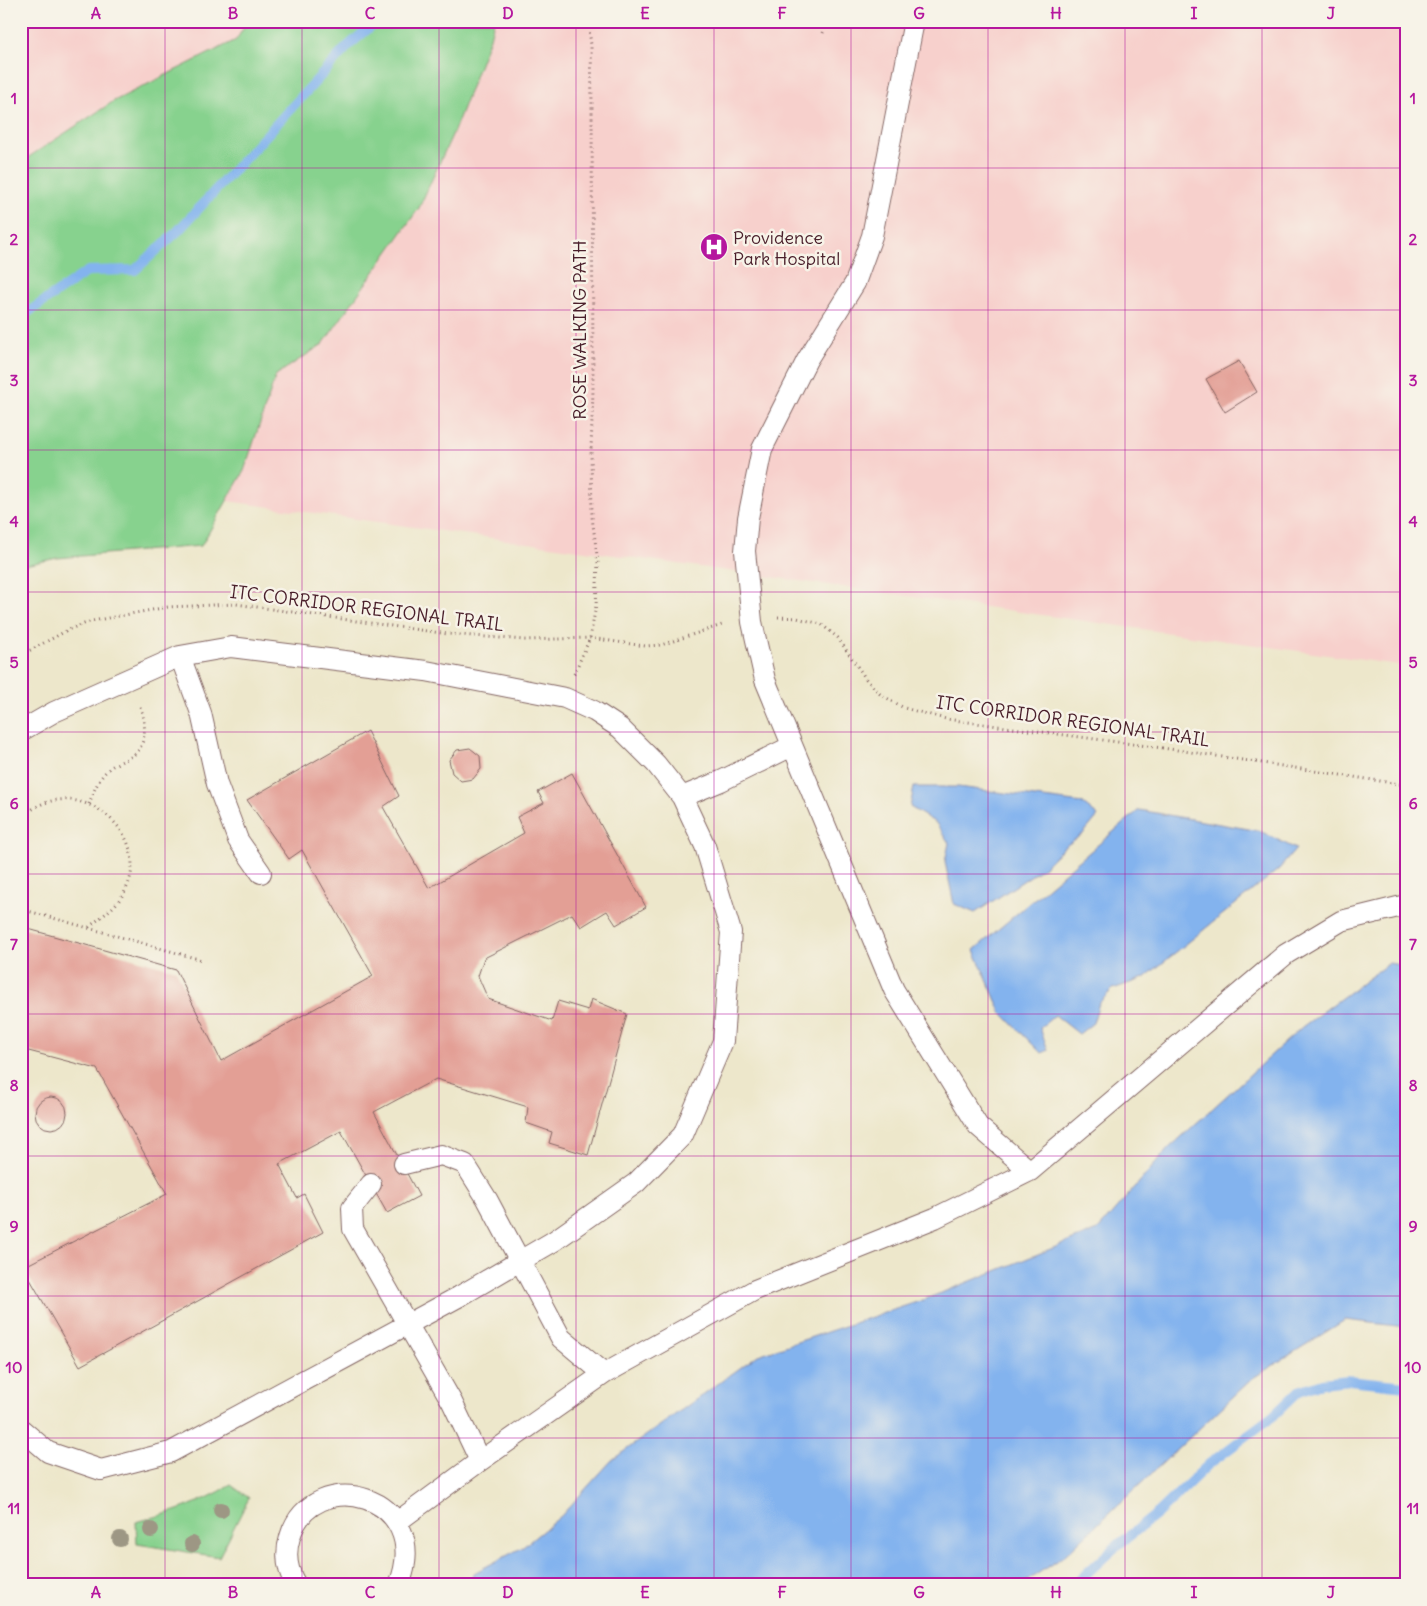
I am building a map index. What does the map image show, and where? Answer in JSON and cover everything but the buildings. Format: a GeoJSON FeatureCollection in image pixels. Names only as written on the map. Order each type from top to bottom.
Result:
{"type":"FeatureCollection","features":[{"type":"Feature","properties":{"kind":"lane"},"geometry":{"type":"LineString","coordinates":[[914,21],[872,236],[855,283],[808,360],[762,449],[748,518],[746,572],[757,651],[765,680],[894,990],[978,1126],[1030,1171]]}},
{"type":"Feature","properties":{"kind":"lane"},"geometry":{"type":"LineString","coordinates":[[21,731],[54,712],[180,656],[231,647],[426,672],[565,698],[594,711],[620,728],[656,764],[682,796],[705,846],[731,932],[723,1041],[683,1135],[636,1183],[554,1241],[408,1324],[172,1452],[101,1470],[48,1452],[21,1429]]}},
{"type":"Feature","properties":{"kind":"lane"},"geometry":{"type":"LineString","coordinates":[[180,656],[201,712],[218,784],[238,840],[261,872]]}},
{"type":"Feature","properties":{"kind":"lane"},"geometry":{"type":"LineString","coordinates":[[682,796],[727,778],[792,746]]}},
{"type":"Feature","properties":{"kind":"lane"},"geometry":{"type":"LineString","coordinates":[[397,1522],[604,1374],[755,1290],[935,1218],[1030,1171],[1286,954],[1341,921],[1406,905]]}},
{"type":"Feature","properties":{"kind":"lane"},"geometry":{"type":"LineString","coordinates":[[404,1164],[441,1155],[465,1164],[561,1338],[604,1374]]}},
{"type":"Feature","properties":{"kind":"lane"},"geometry":{"type":"LineString","coordinates":[[370,1184],[352,1208],[353,1229],[452,1402],[480,1461]]}},
{"type":"Feature","properties":{"kind":"lane"},"geometry":{"type":"LineString","coordinates":[[296,1585],[287,1562],[288,1545],[292,1529],[302,1515],[316,1504],[333,1496],[352,1495],[370,1499],[385,1508],[397,1522],[404,1537],[407,1553],[405,1569],[399,1585]]}},
{"type":"Feature","properties":{"kind":"path","name":"ROSE WALKING PATH"},"geometry":{"type":"LineString","coordinates":[[588,21],[591,45],[592,113],[592,517],[598,563],[596,606],[590,638]]}},
{"type":"Feature","properties":{"kind":"path"},"geometry":{"type":"LineString","coordinates":[[823,33],[828,21]]}},
{"type":"Feature","properties":{"kind":"path","name":"ITC CORRIDOR REGIONAL TRAIL"},"geometry":{"type":"LineString","coordinates":[[21,656],[70,629],[92,621],[168,607],[236,604],[448,634],[525,640],[590,638],[645,646],[661,645],[715,626]]}},
{"type":"Feature","properties":{"kind":"path","name":"ITC CORRIDOR REGIONAL TRAIL"},"geometry":{"type":"LineString","coordinates":[[772,617],[797,618],[821,624],[838,638],[866,680],[880,694],[904,708],[946,719],[1177,750],[1406,785]]}},
{"type":"Feature","properties":{"kind":"path"},"geometry":{"type":"LineString","coordinates":[[89,804],[97,782],[110,767],[136,753],[142,744],[143,712],[135,700]]}},
{"type":"Feature","properties":{"kind":"path"},"geometry":{"type":"LineString","coordinates":[[21,819],[43,804],[68,799],[89,804],[105,813],[118,824],[127,842],[132,863],[128,884],[120,900],[88,928]]}},
{"type":"Feature","properties":{"kind":"path"},"geometry":{"type":"LineString","coordinates":[[21,909],[202,960]]}},
{"type":"Feature","properties":{"kind":"shaded area","name":"Providence Park Hospital"},"geometry":{"type":"Polygon","coordinates":[[[21,21],[1406,21],[1406,666],[21,472],[21,21]]]}},
{"type":"Feature","properties":{"kind":"green space"},"geometry":{"type":"Polygon","coordinates":[[[248,21],[494,21],[490,38],[454,131],[419,208],[323,344],[276,375],[244,471],[201,546],[57,558],[21,566],[21,162],[114,101],[236,40],[248,21]]]}},
{"type":"Feature","properties":{"kind":"green space"},"geometry":{"type":"Polygon","coordinates":[[[231,1485],[249,1498],[219,1557],[137,1544],[136,1522],[185,1507],[208,1498],[231,1485]]]}},
{"type":"Feature","properties":{"kind":"water"},"geometry":{"type":"Polygon","coordinates":[[[914,787],[958,787],[1082,803],[1098,816],[1083,834],[1064,847],[1044,867],[975,913],[954,904],[945,862],[949,843],[936,823],[910,807],[914,787]]]}},
{"type":"Feature","properties":{"kind":"water"},"geometry":{"type":"Polygon","coordinates":[[[1139,810],[1260,831],[1296,849],[1279,869],[1144,978],[1113,989],[1099,1003],[1093,1023],[1079,1034],[1055,1015],[1040,1028],[1048,1050],[1041,1053],[1001,1012],[974,950],[1139,810]]]}},
{"type":"Feature","properties":{"kind":"water"},"geometry":{"type":"Polygon","coordinates":[[[1389,963],[1406,966],[1406,1327],[1345,1320],[1253,1378],[1065,1555],[1021,1585],[467,1585],[474,1573],[523,1547],[561,1516],[612,1460],[758,1355],[926,1299],[1098,1230],[1168,1149],[1302,1027],[1389,963]]]}},
{"type":"Feature","properties":{"kind":"waterway"},"geometry":{"type":"LineString","coordinates":[[21,317],[88,271],[135,270],[178,231],[348,46],[377,21]]}},
{"type":"Feature","properties":{"kind":"waterway"},"geometry":{"type":"LineString","coordinates":[[1074,1585],[1113,1549],[1158,1513],[1209,1464],[1273,1416],[1299,1391],[1322,1383],[1349,1380],[1406,1386]]}},
{"type":"Feature","properties":{"kind":"place","name":"Providence Park Hospital"},"geometry":{"type":"Point","coordinates":[714,247]}}]}
